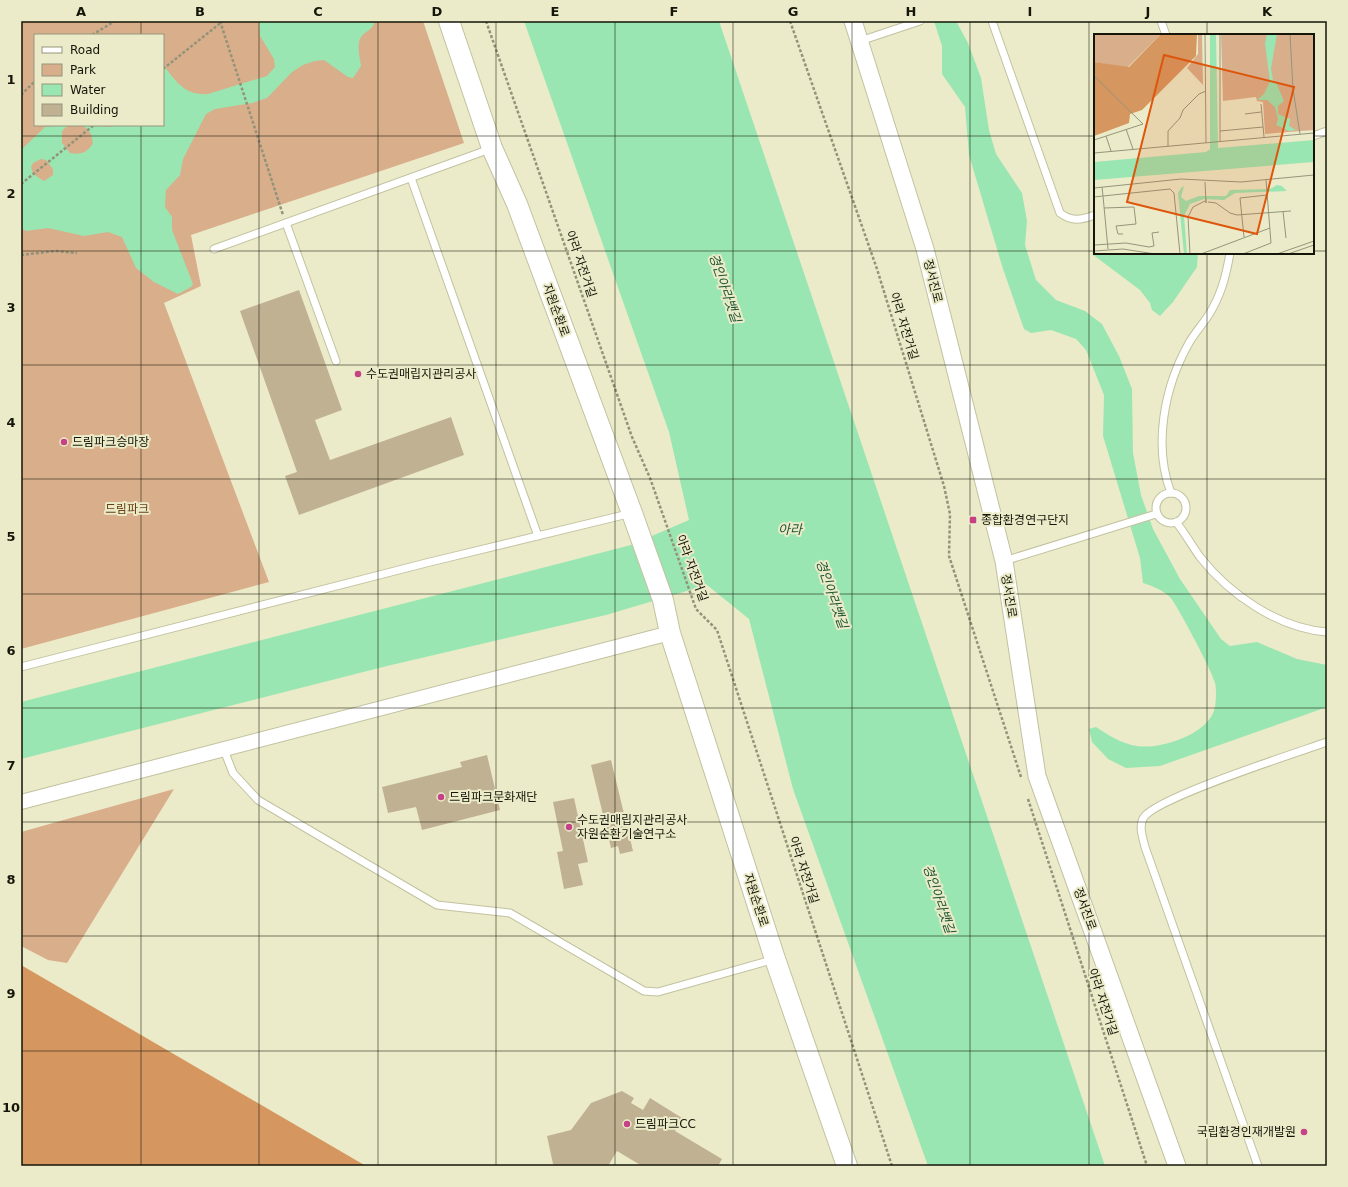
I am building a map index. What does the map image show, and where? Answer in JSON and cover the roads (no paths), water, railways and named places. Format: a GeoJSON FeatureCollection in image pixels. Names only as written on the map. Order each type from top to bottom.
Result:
{"type":"FeatureCollection","features":[{"type":"Feature","properties":{"kind":"main road","name":"자원순환로"},"geometry":{"type":"LineString","coordinates":[[449,21],[492,148],[517,204],[663,600],[670,633],[775,958],[847,1166]]}},
{"type":"Feature","properties":{"kind":"street","name":"정서진로"},"geometry":{"type":"LineString","coordinates":[[853,21],[925,249],[1004,562],[1037,776],[1177,1166]]}},
{"type":"Feature","properties":{"kind":"street"},"geometry":{"type":"LineString","coordinates":[[21,802],[670,633]]}},
{"type":"Feature","properties":{"kind":"lane"},"geometry":{"type":"LineString","coordinates":[[860,41],[920,21]]}},
{"type":"Feature","properties":{"kind":"lane"},"geometry":{"type":"LineString","coordinates":[[992,21],[1060,213],[1070,220],[1083,220],[1094,215]]}},
{"type":"Feature","properties":{"kind":"lane"},"geometry":{"type":"LineString","coordinates":[[1161,21],[1166,34]]}},
{"type":"Feature","properties":{"kind":"lane"},"geometry":{"type":"LineString","coordinates":[[1314,136],[1327,131]]}},
{"type":"Feature","properties":{"kind":"lane"},"geometry":{"type":"LineString","coordinates":[[214,249],[492,148]]}},
{"type":"Feature","properties":{"kind":"lane"},"geometry":{"type":"LineString","coordinates":[[411,178],[538,536]]}},
{"type":"Feature","properties":{"kind":"lane"},"geometry":{"type":"LineString","coordinates":[[286,223],[336,361]]}},
{"type":"Feature","properties":{"kind":"lane"},"geometry":{"type":"LineString","coordinates":[[1171,493],[1164,475],[1162,456],[1164,417],[1176,371],[1189,343],[1209,315],[1225,281],[1230,254]]}},
{"type":"Feature","properties":{"kind":"lane"},"geometry":{"type":"LineString","coordinates":[[1171,493],[1181,497],[1186,502],[1187,509],[1185,515],[1176,522],[1164,522],[1156,514],[1156,506],[1159,500],[1171,493]]}},
{"type":"Feature","properties":{"kind":"lane"},"geometry":{"type":"LineString","coordinates":[[1004,562],[1156,514]]}},
{"type":"Feature","properties":{"kind":"lane"},"geometry":{"type":"LineString","coordinates":[[21,667],[426,563],[538,536],[634,519]]}},
{"type":"Feature","properties":{"kind":"lane"},"geometry":{"type":"LineString","coordinates":[[1176,522],[1200,557],[1223,582],[1252,605],[1278,619],[1315,631],[1327,632]]}},
{"type":"Feature","properties":{"kind":"lane"},"geometry":{"type":"LineString","coordinates":[[1258,1166],[1145,847],[1141,828],[1143,818],[1151,810],[1171,800],[1213,782],[1327,742]]}},
{"type":"Feature","properties":{"kind":"lane"},"geometry":{"type":"LineString","coordinates":[[224,750],[233,773],[258,800],[436,905],[510,913],[644,991],[658,992],[775,958]]}},
{"type":"Feature","properties":{"kind":"water"},"geometry":{"type":"Polygon","coordinates":[[[259,21],[375,21],[373,26],[361,37],[359,52],[361,66],[353,78],[348,77],[324,60],[315,61],[303,65],[292,72],[267,98],[252,103],[215,109],[206,114],[183,159],[180,175],[166,190],[165,207],[172,217],[172,230],[193,284],[191,287],[178,294],[154,282],[136,268],[122,237],[108,232],[84,236],[48,228],[26,231],[21,228],[21,150],[45,127],[67,126],[62,131],[62,143],[70,153],[77,154],[86,151],[93,143],[91,134],[84,126],[164,126],[164,65],[176,81],[187,90],[193,93],[208,94],[267,76],[275,67],[274,59],[260,36],[259,21]],[[41,159],[33,163],[31,167],[33,174],[44,181],[53,175],[53,169],[46,160],[41,159]]]}},
{"type":"Feature","properties":{"kind":"water","name":"아라"},"geometry":{"type":"Polygon","coordinates":[[[524,21],[719,21],[1105,1166],[928,1166],[793,789],[749,619],[707,585],[606,615],[387,666],[21,759],[21,702],[631,545],[689,520],[669,432],[524,21]]]}},
{"type":"Feature","properties":{"kind":"water"},"geometry":{"type":"Polygon","coordinates":[[[934,21],[956,21],[968,43],[981,78],[989,130],[996,154],[1022,193],[1027,221],[1025,245],[1036,280],[1056,300],[1085,311],[1102,324],[1119,356],[1132,389],[1133,453],[1141,495],[1153,529],[1180,579],[1221,639],[1230,646],[1257,642],[1297,659],[1327,665],[1327,707],[1160,766],[1126,768],[1108,759],[1092,742],[1089,729],[1096,727],[1110,736],[1137,746],[1147,747],[1170,743],[1183,738],[1204,725],[1211,717],[1215,707],[1215,683],[1207,663],[1170,597],[1157,588],[1143,583],[1140,558],[1103,436],[1104,395],[1086,350],[1076,339],[1051,330],[1031,333],[1024,329],[1003,269],[969,155],[965,107],[942,74],[942,46],[934,21]]]}},
{"type":"Feature","properties":{"kind":"water"},"geometry":{"type":"Polygon","coordinates":[[[1092,254],[1198,254],[1197,267],[1173,302],[1160,316],[1152,310],[1150,303],[1140,290],[1092,254]]]}},
{"type":"Feature","properties":{"kind":"place","name":"수도권매립지관리공사"},"geometry":{"type":"Point","coordinates":[358,374]}},
{"type":"Feature","properties":{"kind":"place","name":"드림파크승마장"},"geometry":{"type":"Point","coordinates":[64,442]}},
{"type":"Feature","properties":{"kind":"place","name":"종합환경연구단지"},"geometry":{"type":"Point","coordinates":[973,520]}},
{"type":"Feature","properties":{"kind":"place","name":"드림파크문화재단"},"geometry":{"type":"Point","coordinates":[441,797]}},
{"type":"Feature","properties":{"kind":"place","name":"수도권매립지관리공사 자원순환기술연구소"},"geometry":{"type":"Point","coordinates":[569,827]}},
{"type":"Feature","properties":{"kind":"place","name":"드림파크CC"},"geometry":{"type":"Point","coordinates":[627,1124]}},
{"type":"Feature","properties":{"kind":"place","name":"국립환경인재개발원"},"geometry":{"type":"Point","coordinates":[1304,1132]}},
{"type":"Feature","properties":{"kind":"water label","name":"경인아라뱃길"},"geometry":{"type":"Point","coordinates":[725,288]}},
{"type":"Feature","properties":{"kind":"water label","name":"경인아라뱃길"},"geometry":{"type":"Point","coordinates":[832,594]}},
{"type":"Feature","properties":{"kind":"water label","name":"경인아라뱃길"},"geometry":{"type":"Point","coordinates":[939,899]}},
{"type":"Feature","properties":{"kind":"park label","name":"드림파크"},"geometry":{"type":"Point","coordinates":[127,509]}}]}
